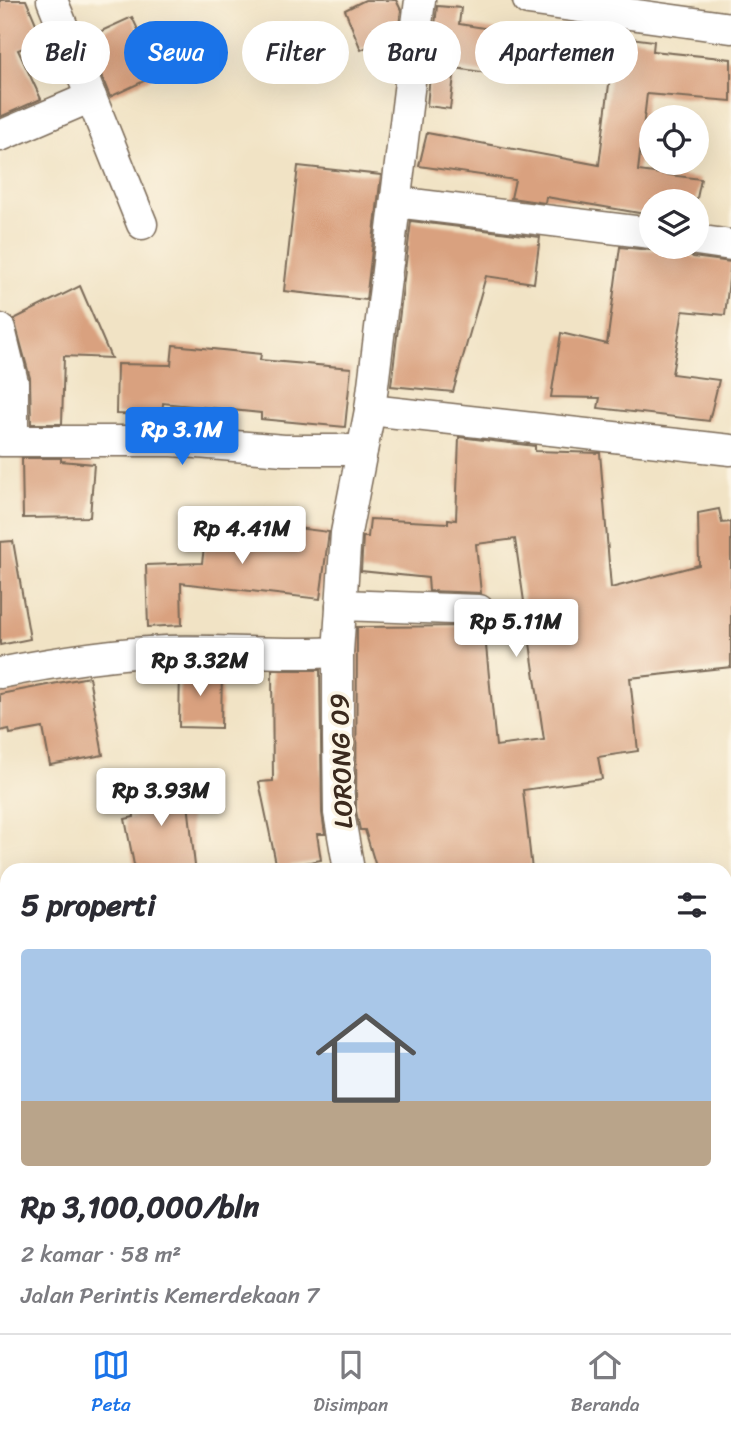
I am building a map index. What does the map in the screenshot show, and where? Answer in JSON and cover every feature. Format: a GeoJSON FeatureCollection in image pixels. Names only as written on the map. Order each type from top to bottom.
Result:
{"type":"FeatureCollection","features":[{"type":"Feature","properties":{"kind":"street"},"geometry":{"type":"LineString","coordinates":[[52,0],[142,224]]}},
{"type":"Feature","properties":{"kind":"street","name":"LORONG 09"},"geometry":{"type":"LineString","coordinates":[[348,863],[339,813],[338,652],[346,533],[370,410],[420,0]]}},
{"type":"Feature","properties":{"kind":"street"},"geometry":{"type":"LineString","coordinates":[[528,0],[731,28]]}},
{"type":"Feature","properties":{"kind":"street"},"geometry":{"type":"LineString","coordinates":[[0,136],[91,97]]}},
{"type":"Feature","properties":{"kind":"street"},"geometry":{"type":"LineString","coordinates":[[396,202],[639,232]]}},
{"type":"Feature","properties":{"kind":"street"},"geometry":{"type":"LineString","coordinates":[[709,242],[731,246]]}},
{"type":"Feature","properties":{"kind":"street"},"geometry":{"type":"LineString","coordinates":[[0,329],[13,382],[7,440],[95,443],[173,441],[284,450],[362,450]]}},
{"type":"Feature","properties":{"kind":"street"},"geometry":{"type":"LineString","coordinates":[[370,410],[731,450]]}},
{"type":"Feature","properties":{"kind":"street"},"geometry":{"type":"LineString","coordinates":[[341,606],[479,610]]}},
{"type":"Feature","properties":{"kind":"street"},"geometry":{"type":"LineString","coordinates":[[0,673],[118,653],[169,651],[291,656],[338,652]]}},
{"type":"Feature","properties":{"kind":"building"},"geometry":{"type":"Polygon","coordinates":[[[0,0],[26,0],[35,21],[21,21],[21,49],[18,50],[21,56],[21,84],[34,84],[41,99],[0,117],[0,0]]]}},
{"type":"Feature","properties":{"kind":"building"},"geometry":{"type":"Polygon","coordinates":[[[365,0],[396,0],[401,10],[400,21],[363,21],[361,50],[345,10],[365,0]]]}},
{"type":"Feature","properties":{"kind":"building"},"geometry":{"type":"Polygon","coordinates":[[[437,6],[461,8],[459,21],[436,21],[437,6]]]}},
{"type":"Feature","properties":{"kind":"building"},"geometry":{"type":"Polygon","coordinates":[[[132,17],[134,21],[124,21],[124,84],[138,84],[110,97],[105,84],[110,84],[110,27],[132,17]]]}},
{"type":"Feature","properties":{"kind":"building"},"geometry":{"type":"Polygon","coordinates":[[[461,24],[475,27],[475,71],[461,69],[461,24]]]}},
{"type":"Feature","properties":{"kind":"building"},"geometry":{"type":"Polygon","coordinates":[[[638,39],[654,41],[653,51],[731,59],[731,101],[647,94],[646,105],[639,105],[639,175],[701,179],[699,189],[639,189],[639,213],[546,197],[545,203],[511,198],[515,180],[419,166],[427,133],[599,165],[609,84],[638,84],[638,39]]]}},
{"type":"Feature","properties":{"kind":"building"},"geometry":{"type":"Polygon","coordinates":[[[429,84],[453,84],[450,109],[427,106],[429,84]]]}},
{"type":"Feature","properties":{"kind":"building"},"geometry":{"type":"Polygon","coordinates":[[[298,166],[381,175],[366,300],[284,291],[298,166]]]}},
{"type":"Feature","properties":{"kind":"building"},"geometry":{"type":"Polygon","coordinates":[[[411,221],[540,237],[534,283],[486,276],[453,392],[391,386],[411,221]]]}},
{"type":"Feature","properties":{"kind":"building"},"geometry":{"type":"Polygon","coordinates":[[[620,247],[639,249],[639,259],[708,259],[731,262],[725,315],[683,311],[672,374],[719,380],[709,421],[598,408],[600,398],[551,397],[561,333],[607,344],[620,247]]]}},
{"type":"Feature","properties":{"kind":"building"},"geometry":{"type":"Polygon","coordinates":[[[80,286],[111,358],[64,356],[62,424],[31,424],[30,378],[14,319],[80,286]]]}},
{"type":"Feature","properties":{"kind":"building"},"geometry":{"type":"Polygon","coordinates":[[[173,345],[261,354],[260,360],[351,368],[345,427],[261,419],[261,413],[163,403],[162,415],[116,414],[117,364],[171,365],[173,345]]]}},
{"type":"Feature","properties":{"kind":"building"},"geometry":{"type":"Polygon","coordinates":[[[459,437],[535,446],[535,451],[600,453],[611,588],[699,565],[698,513],[719,509],[722,523],[731,522],[731,667],[630,678],[638,751],[598,757],[602,779],[523,790],[531,863],[375,863],[365,830],[360,830],[356,811],[357,627],[484,626],[496,746],[544,740],[515,539],[476,544],[481,593],[429,591],[428,578],[361,571],[363,537],[368,537],[370,519],[448,523],[448,519],[456,520],[459,437]]]}},
{"type":"Feature","properties":{"kind":"building"},"geometry":{"type":"Polygon","coordinates":[[[22,458],[61,458],[61,461],[94,464],[90,517],[23,518],[22,458]]]}},
{"type":"Feature","properties":{"kind":"building"},"geometry":{"type":"Polygon","coordinates":[[[208,517],[329,532],[320,599],[181,583],[182,625],[148,627],[146,565],[202,563],[208,517]]]}},
{"type":"Feature","properties":{"kind":"building"},"geometry":{"type":"Polygon","coordinates":[[[13,541],[30,639],[0,645],[0,542],[13,541]]]}},
{"type":"Feature","properties":{"kind":"building"},"geometry":{"type":"Polygon","coordinates":[[[180,668],[222,669],[221,728],[179,727],[180,668]]]}},
{"type":"Feature","properties":{"kind":"building"},"geometry":{"type":"Polygon","coordinates":[[[272,670],[320,670],[322,813],[325,834],[317,834],[321,860],[276,863],[259,782],[273,781],[272,670]]]}},
{"type":"Feature","properties":{"kind":"building"},"geometry":{"type":"Polygon","coordinates":[[[89,677],[103,755],[50,765],[43,728],[10,734],[9,729],[0,731],[0,694],[89,677]]]}},
{"type":"Feature","properties":{"kind":"building"},"geometry":{"type":"Polygon","coordinates":[[[186,785],[195,863],[134,863],[125,819],[134,817],[132,788],[186,785]]]}}]}
